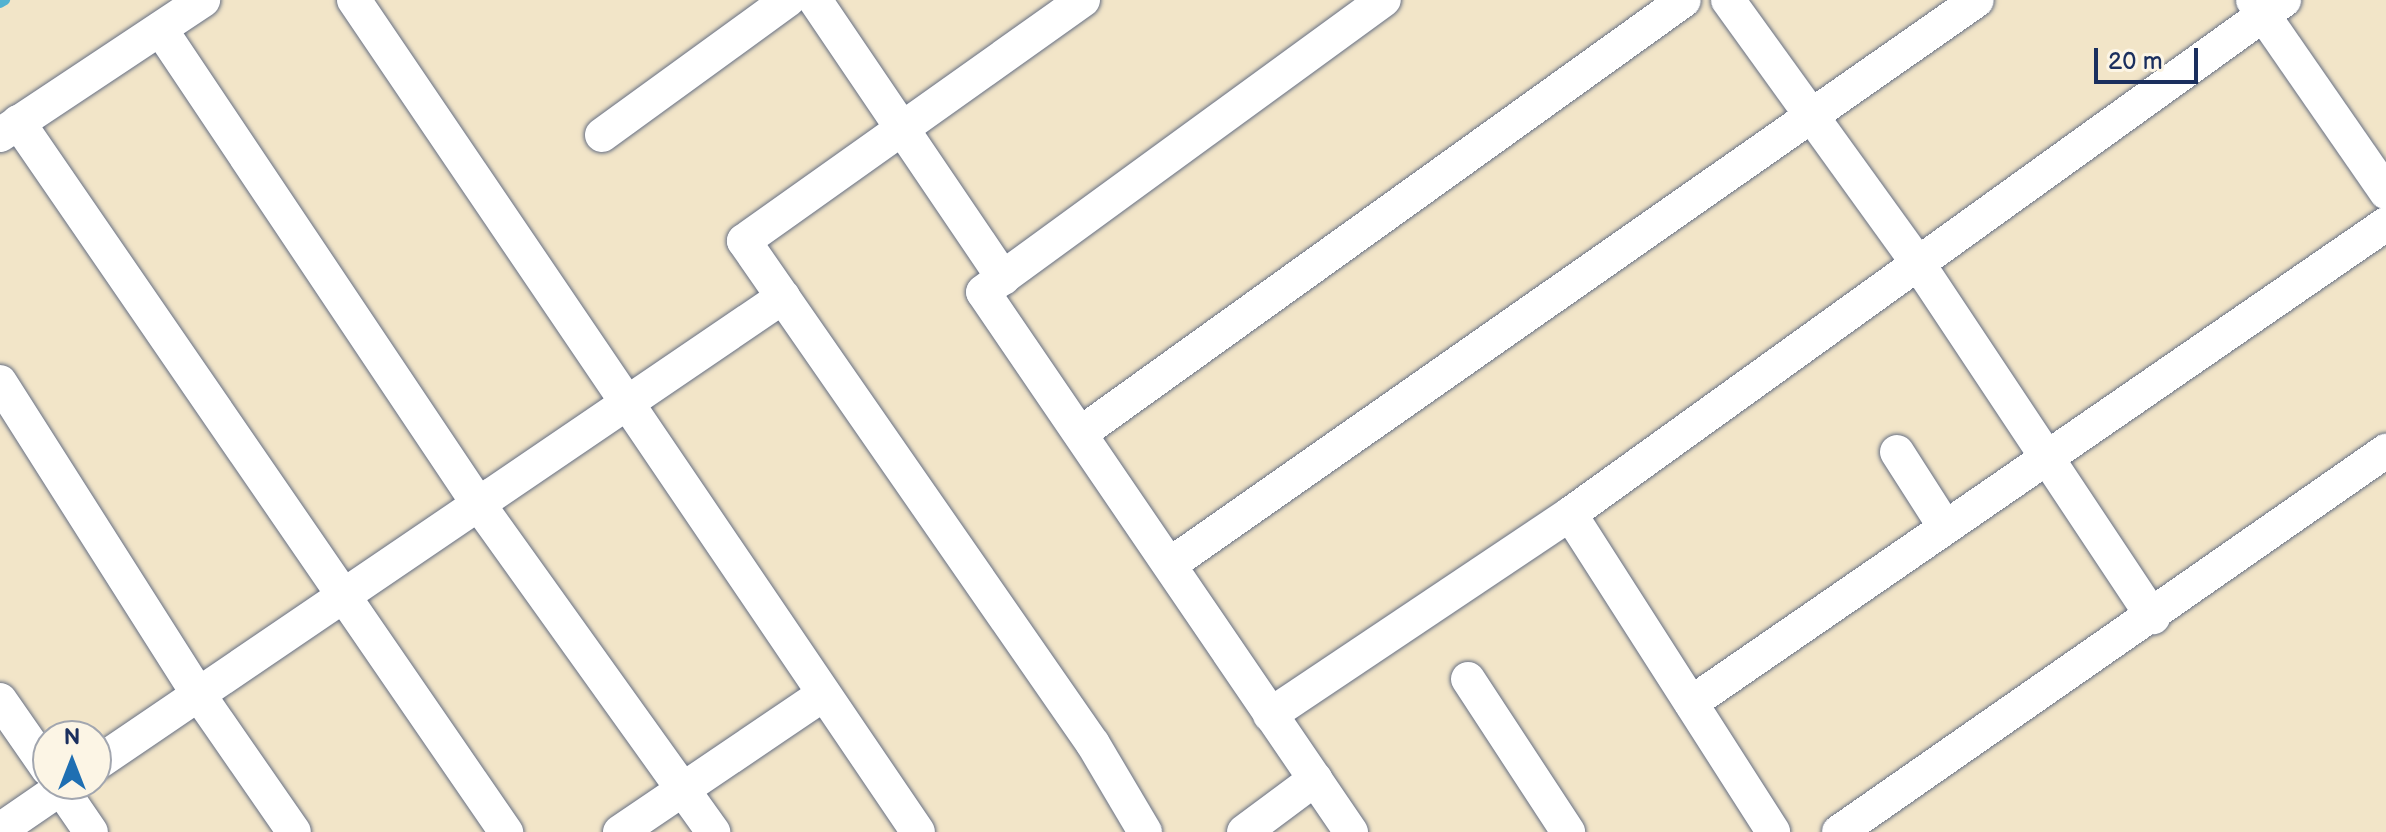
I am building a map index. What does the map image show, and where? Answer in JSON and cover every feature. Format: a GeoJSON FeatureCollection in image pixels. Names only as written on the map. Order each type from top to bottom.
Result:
{"type":"FeatureCollection","features":[{"type":"Feature","properties":{"kind":"street"},"geometry":{"type":"LineString","coordinates":[[203,0],[9,129],[506,832]]}},
{"type":"Feature","properties":{"kind":"street"},"geometry":{"type":"LineString","coordinates":[[354,0],[625,405],[918,832]]}},
{"type":"Feature","properties":{"kind":"street"},"geometry":{"type":"LineString","coordinates":[[602,135],[788,0]]}},
{"type":"Feature","properties":{"kind":"street"},"geometry":{"type":"LineString","coordinates":[[815,0],[1003,278]]}},
{"type":"Feature","properties":{"kind":"street"},"geometry":{"type":"LineString","coordinates":[[1083,0],[744,241],[1093,744],[1145,832]]}},
{"type":"Feature","properties":{"kind":"street"},"geometry":{"type":"LineString","coordinates":[[1351,832],[1270,715],[1172,563],[983,292],[1384,0]]}},
{"type":"Feature","properties":{"kind":"street"},"geometry":{"type":"LineString","coordinates":[[1081,433],[1684,0]]}},
{"type":"Feature","properties":{"kind":"street"},"geometry":{"type":"LineString","coordinates":[[1728,0],[1919,265],[2044,460],[2153,617]]}},
{"type":"Feature","properties":{"kind":"street"},"geometry":{"type":"LineString","coordinates":[[1172,563],[1977,0]]}},
{"type":"Feature","properties":{"kind":"street"},"geometry":{"type":"LineString","coordinates":[[1270,715],[1570,514],[1919,265],[2267,5],[2386,192]]}},
{"type":"Feature","properties":{"kind":"street"},"geometry":{"type":"LineString","coordinates":[[161,30],[477,502],[713,832]]}},
{"type":"Feature","properties":{"kind":"street"},"geometry":{"type":"LineString","coordinates":[[1691,703],[2386,224]]}},
{"type":"Feature","properties":{"kind":"street"},"geometry":{"type":"LineString","coordinates":[[112,753],[783,297]]}},
{"type":"Feature","properties":{"kind":"street"},"geometry":{"type":"LineString","coordinates":[[0,382],[197,692],[294,832]]}},
{"type":"Feature","properties":{"kind":"street"},"geometry":{"type":"LineString","coordinates":[[1839,832],[2153,617],[2386,451]]}},
{"type":"Feature","properties":{"kind":"street"},"geometry":{"type":"LineString","coordinates":[[1897,452],[1945,527]]}},
{"type":"Feature","properties":{"kind":"street"},"geometry":{"type":"LineString","coordinates":[[1570,514],[1773,832]]}},
{"type":"Feature","properties":{"kind":"street"},"geometry":{"type":"LineString","coordinates":[[1468,679],[1568,832]]}},
{"type":"Feature","properties":{"kind":"street"},"geometry":{"type":"LineString","coordinates":[[620,832],[824,694]]}},
{"type":"Feature","properties":{"kind":"street"},"geometry":{"type":"LineString","coordinates":[[0,700],[32,744]]}},
{"type":"Feature","properties":{"kind":"street"},"geometry":{"type":"LineString","coordinates":[[1244,832],[1315,779]]}},
{"type":"Feature","properties":{"kind":"street"},"geometry":{"type":"LineString","coordinates":[[0,830],[36,800]]}},
{"type":"Feature","properties":{"kind":"street"},"geometry":{"type":"LineString","coordinates":[[71,800],[91,832]]}},
{"type":"Feature","properties":{"kind":"waterway"},"geometry":{"type":"LineString","coordinates":[[0,3],[5,0]]}}]}
